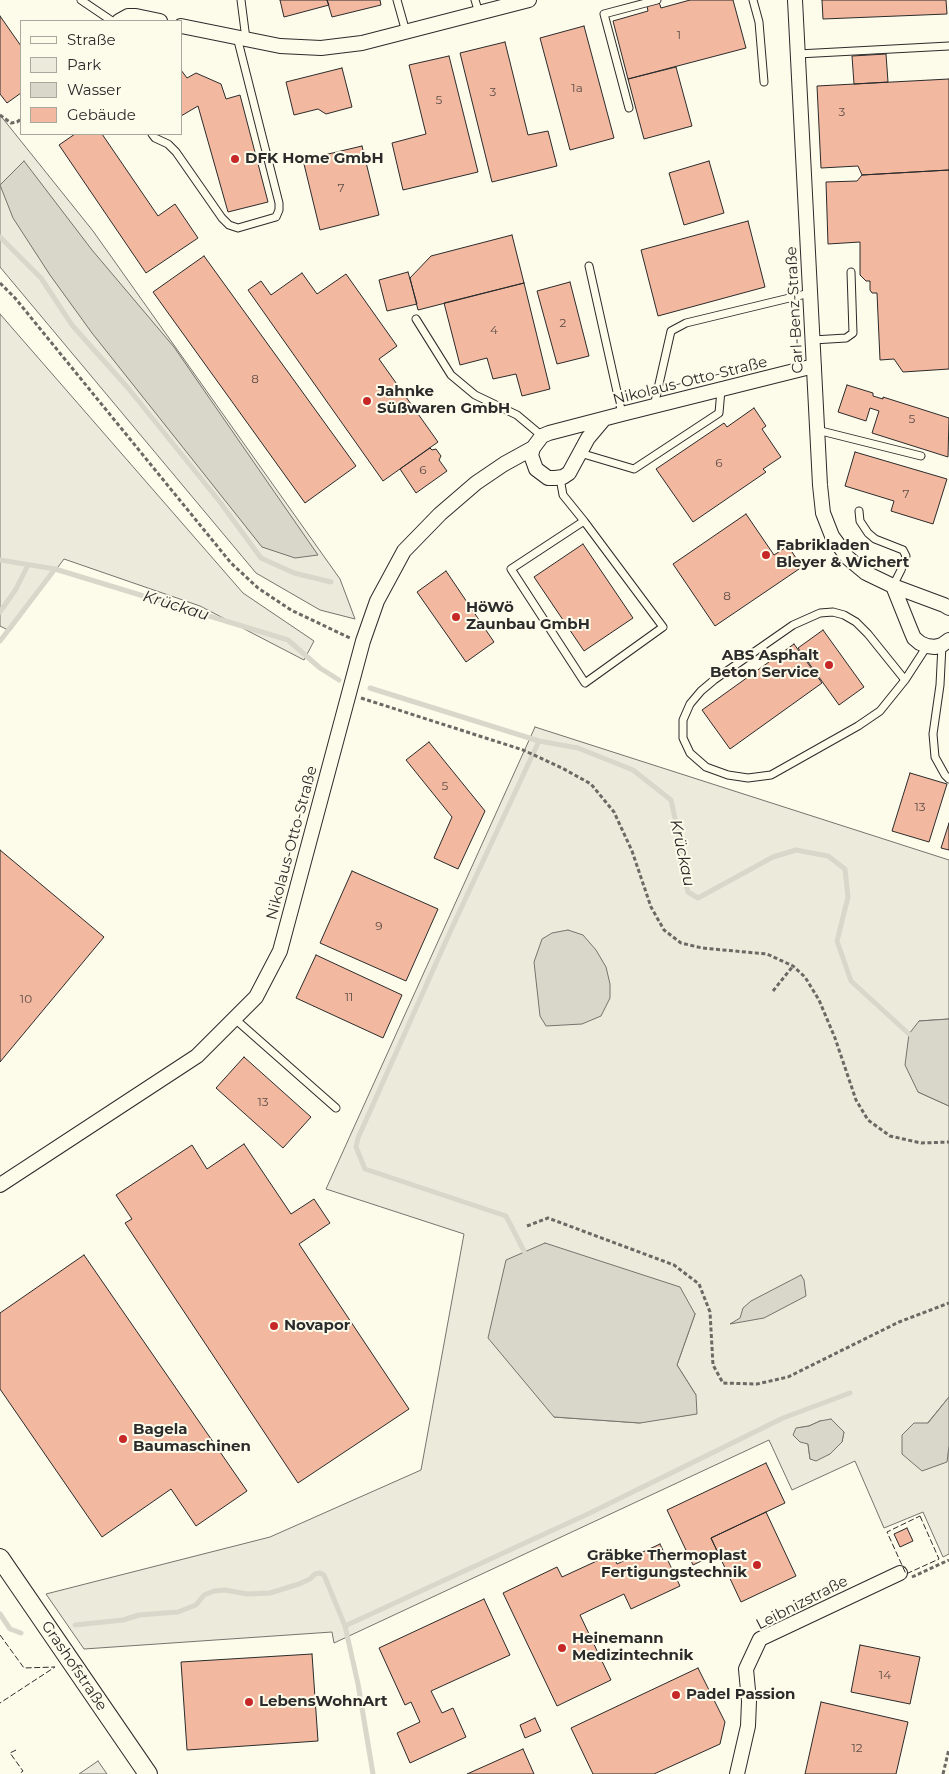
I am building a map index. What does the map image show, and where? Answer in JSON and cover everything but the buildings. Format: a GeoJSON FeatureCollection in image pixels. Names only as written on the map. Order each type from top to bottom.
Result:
{"type":"FeatureCollection","features":[{"type":"Feature","properties":{"kind":"street"},"geometry":{"type":"LineString","coordinates":[[184,30],[280,46],[321,48],[362,43],[406,32],[477,6],[529,0]]}},
{"type":"Feature","properties":{"kind":"street","name":"Carl-Benz-Straße"},"geometry":{"type":"LineString","coordinates":[[795,0],[812,340],[823,513],[832,536],[848,558],[866,573],[949,608]]}},
{"type":"Feature","properties":{"kind":"street"},"geometry":{"type":"LineString","coordinates":[[121,20],[128,16],[136,16],[155,20]]}},
{"type":"Feature","properties":{"kind":"street","name":"Nikolaus-Otto-Straße"},"geometry":{"type":"LineString","coordinates":[[0,1185],[197,1056],[256,997],[280,951],[348,694],[377,601],[404,551],[440,514],[476,483],[504,464],[533,448],[542,436],[814,366]]}},
{"type":"Feature","properties":{"kind":"street","name":"Nikolaus-Otto-Straße"},"geometry":{"type":"LineString","coordinates":[[560,478],[569,473],[588,438],[604,419]]}},
{"type":"Feature","properties":{"kind":"street"},"geometry":{"type":"LineString","coordinates":[[533,448],[531,455],[532,463],[536,469],[548,478],[560,478]]}},
{"type":"Feature","properties":{"kind":"street"},"geometry":{"type":"LineString","coordinates":[[893,586],[914,638],[927,646],[945,643]]}},
{"type":"Feature","properties":{"kind":"street","name":"Grashofstraße"},"geometry":{"type":"LineString","coordinates":[[0,1558],[148,1774]]}},
{"type":"Feature","properties":{"kind":"street","name":"Leibnizstraße"},"geometry":{"type":"LineString","coordinates":[[737,1774],[748,1726],[749,1701],[746,1669],[760,1638],[900,1572]]}},
{"type":"Feature","properties":{"kind":"lane"},"geometry":{"type":"LineString","coordinates":[[81,0],[111,20]]}},
{"type":"Feature","properties":{"kind":"lane"},"geometry":{"type":"LineString","coordinates":[[153,135],[168,144],[176,152],[222,218],[229,225],[238,228],[276,216],[279,210],[279,203],[241,38],[240,0]]}},
{"type":"Feature","properties":{"kind":"lane"},"geometry":{"type":"LineString","coordinates":[[397,0],[406,32]]}},
{"type":"Feature","properties":{"kind":"lane"},"geometry":{"type":"LineString","coordinates":[[629,108],[604,14],[657,0]]}},
{"type":"Feature","properties":{"kind":"lane"},"geometry":{"type":"LineString","coordinates":[[753,0],[759,22],[764,82]]}},
{"type":"Feature","properties":{"kind":"lane"},"geometry":{"type":"LineString","coordinates":[[798,54],[949,46]]}},
{"type":"Feature","properties":{"kind":"lane"},"geometry":{"type":"LineString","coordinates":[[589,266],[622,414]]}},
{"type":"Feature","properties":{"kind":"lane"},"geometry":{"type":"LineString","coordinates":[[812,340],[846,338],[853,333],[851,272]]}},
{"type":"Feature","properties":{"kind":"lane"},"geometry":{"type":"LineString","coordinates":[[654,406],[671,331],[686,323],[810,294]]}},
{"type":"Feature","properties":{"kind":"lane"},"geometry":{"type":"LineString","coordinates":[[416,319],[451,375],[475,395],[517,415],[542,436]]}},
{"type":"Feature","properties":{"kind":"lane"},"geometry":{"type":"LineString","coordinates":[[580,453],[634,469],[718,413],[721,390]]}},
{"type":"Feature","properties":{"kind":"lane"},"geometry":{"type":"LineString","coordinates":[[817,430],[921,456]]}},
{"type":"Feature","properties":{"kind":"lane"},"geometry":{"type":"LineString","coordinates":[[560,478],[563,495],[584,521],[664,627],[585,683],[512,569],[584,521]]}},
{"type":"Feature","properties":{"kind":"lane"},"geometry":{"type":"LineString","coordinates":[[859,511],[860,521],[868,533],[875,539],[903,550],[906,556],[893,586]]}},
{"type":"Feature","properties":{"kind":"lane"},"geometry":{"type":"LineString","coordinates":[[905,680],[856,622],[833,612],[820,613],[793,625],[701,691],[690,704],[683,720],[683,738],[690,753],[706,768],[728,775],[748,778],[771,775],[858,726],[880,711],[905,680],[927,646]]}},
{"type":"Feature","properties":{"kind":"lane"},"geometry":{"type":"LineString","coordinates":[[945,643],[933,734],[935,757],[944,776],[949,779]]}},
{"type":"Feature","properties":{"kind":"lane"},"geometry":{"type":"LineString","coordinates":[[235,1019],[336,1108]]}},
{"type":"Feature","properties":{"kind":"path"},"geometry":{"type":"LineString","coordinates":[[0,115],[11,123],[20,120]]}},
{"type":"Feature","properties":{"kind":"path"},"geometry":{"type":"LineString","coordinates":[[0,283],[21,305],[231,563],[258,588],[291,610],[345,636],[363,641]]}},
{"type":"Feature","properties":{"kind":"path"},"geometry":{"type":"LineString","coordinates":[[348,694],[522,750],[562,768],[591,784],[614,812],[632,851],[651,907],[664,930],[681,943],[702,948],[767,954],[793,966],[805,977],[819,1000],[835,1038],[856,1100],[868,1120],[890,1136],[921,1143],[949,1142]]}},
{"type":"Feature","properties":{"kind":"path"},"geometry":{"type":"LineString","coordinates":[[773,991],[793,966]]}},
{"type":"Feature","properties":{"kind":"path"},"geometry":{"type":"LineString","coordinates":[[527,1226],[548,1218],[674,1265],[699,1284],[710,1312],[713,1365],[723,1383],[757,1384],[788,1377],[899,1322],[949,1303]]}},
{"type":"Feature","properties":{"kind":"path"},"geometry":{"type":"LineString","coordinates":[[900,1572],[906,1580],[949,1560]]}},
{"type":"Feature","properties":{"kind":"path"},"geometry":{"type":"LineString","coordinates":[[943,1774],[949,1749]]}},
{"type":"Feature","properties":{"kind":"green space"},"geometry":{"type":"Polygon","coordinates":[[[0,115],[93,231],[340,579],[355,619],[320,610],[256,573],[0,267],[0,115]]]}},
{"type":"Feature","properties":{"kind":"green space"},"geometry":{"type":"Polygon","coordinates":[[[0,314],[243,593],[314,641],[304,660],[200,606],[64,559],[10,631],[0,626],[0,314]]]}},
{"type":"Feature","properties":{"kind":"green space"},"geometry":{"type":"Polygon","coordinates":[[[535,727],[949,860],[949,1019],[919,1021],[918,1092],[949,1106],[949,1397],[902,1454],[946,1462],[949,1446],[949,1554],[943,1557],[923,1512],[884,1528],[855,1461],[792,1490],[769,1440],[334,1643],[332,1632],[84,1649],[46,1594],[270,1537],[421,1470],[464,1234],[326,1189],[535,727]],[[695,1314],[554,1417],[640,1423],[696,1395],[677,1365],[695,1314]],[[820,1421],[809,1426],[797,1428],[808,1444],[810,1459],[830,1454],[842,1442],[844,1432],[820,1421]]]}},
{"type":"Feature","properties":{"kind":"shaded area"},"geometry":{"type":"Polygon","coordinates":[[[98,1761],[107,1774],[79,1774],[98,1761]]]}},
{"type":"Feature","properties":{"kind":"water"},"geometry":{"type":"Polygon","coordinates":[[[24,161],[92,250],[174,347],[318,555],[295,558],[262,547],[92,333],[50,275],[13,218],[0,185],[24,161]]]}},
{"type":"Feature","properties":{"kind":"water"},"geometry":{"type":"Polygon","coordinates":[[[568,930],[583,935],[596,950],[606,967],[610,984],[610,998],[601,1016],[582,1024],[546,1026],[540,1016],[534,962],[542,939],[552,933],[568,930]]]}},
{"type":"Feature","properties":{"kind":"water"},"geometry":{"type":"Polygon","coordinates":[[[949,1019],[949,1106],[918,1092],[905,1065],[909,1034],[919,1021],[949,1019]]]}},
{"type":"Feature","properties":{"kind":"water"},"geometry":{"type":"Polygon","coordinates":[[[545,1243],[680,1287],[695,1314],[677,1365],[696,1395],[697,1414],[640,1423],[554,1417],[488,1338],[506,1260],[545,1243]]]}},
{"type":"Feature","properties":{"kind":"water"},"geometry":{"type":"Polygon","coordinates":[[[801,1275],[804,1280],[806,1296],[764,1318],[730,1324],[740,1318],[743,1308],[751,1301],[801,1275]]]}},
{"type":"Feature","properties":{"kind":"water"},"geometry":{"type":"Polygon","coordinates":[[[949,1397],[949,1446],[947,1462],[922,1471],[902,1454],[902,1435],[914,1423],[928,1423],[949,1397]]]}},
{"type":"Feature","properties":{"kind":"water"},"geometry":{"type":"Polygon","coordinates":[[[831,1419],[844,1432],[842,1442],[830,1454],[816,1461],[810,1459],[808,1444],[800,1442],[793,1435],[796,1428],[831,1419]]]}},
{"type":"Feature","properties":{"kind":"waterway"},"geometry":{"type":"LineString","coordinates":[[0,237],[41,278],[72,325],[128,388],[220,502],[261,558],[294,573],[331,582]]}},
{"type":"Feature","properties":{"kind":"waterway","name":"Krückau"},"geometry":{"type":"LineString","coordinates":[[0,560],[55,569],[288,640],[320,668],[339,680]]}},
{"type":"Feature","properties":{"kind":"waterway"},"geometry":{"type":"LineString","coordinates":[[0,612],[16,589],[28,565]]}},
{"type":"Feature","properties":{"kind":"waterway"},"geometry":{"type":"LineString","coordinates":[[0,641],[55,569]]}},
{"type":"Feature","properties":{"kind":"waterway","name":"Krückau"},"geometry":{"type":"LineString","coordinates":[[370,688],[539,741],[578,748],[633,770],[671,800],[680,841],[684,878],[688,892],[698,898],[773,857],[796,850],[828,856],[845,869],[848,897],[837,941],[851,981],[909,1034]]}},
{"type":"Feature","properties":{"kind":"waterway"},"geometry":{"type":"LineString","coordinates":[[524,1251],[506,1216],[365,1169],[356,1147],[358,1138],[450,932],[539,741]]}},
{"type":"Feature","properties":{"kind":"waterway"},"geometry":{"type":"LineString","coordinates":[[75,1625],[123,1620],[139,1615],[178,1612],[196,1605],[204,1595],[214,1591],[225,1590],[247,1594],[270,1593],[299,1584],[320,1573],[324,1575],[345,1626],[590,1513],[783,1418],[850,1393]]}},
{"type":"Feature","properties":{"kind":"waterway"},"geometry":{"type":"LineString","coordinates":[[0,1614],[10,1629],[21,1633]]}},
{"type":"Feature","properties":{"kind":"waterway"},"geometry":{"type":"LineString","coordinates":[[345,1626],[358,1684],[373,1774]]}},
{"type":"Feature","properties":{"kind":"fence"},"geometry":{"type":"LineString","coordinates":[[920,1516],[939,1559],[906,1574],[887,1532],[920,1516]]}},
{"type":"Feature","properties":{"kind":"fence"},"geometry":{"type":"LineString","coordinates":[[0,1635],[24,1668],[55,1667],[0,1703]]}},
{"type":"Feature","properties":{"kind":"fence"},"geometry":{"type":"LineString","coordinates":[[16,1750],[10,1753],[23,1771],[19,1774]]}},
{"type":"Feature","properties":{"kind":"place","name":"DFK Home GmbH"},"geometry":{"type":"Point","coordinates":[235,159]}},
{"type":"Feature","properties":{"kind":"place","name":"Jahnke Süßwaren GmbH"},"geometry":{"type":"Point","coordinates":[367,401]}},
{"type":"Feature","properties":{"kind":"place","name":"Fabrikladen Bleyer & Wichert"},"geometry":{"type":"Point","coordinates":[766,555]}},
{"type":"Feature","properties":{"kind":"place","name":"HöWö Zaunbau GmbH"},"geometry":{"type":"Point","coordinates":[456,617]}},
{"type":"Feature","properties":{"kind":"place","name":"ABS Asphalt Beton Service"},"geometry":{"type":"Point","coordinates":[829,665]}},
{"type":"Feature","properties":{"kind":"place","name":"Novapor"},"geometry":{"type":"Point","coordinates":[274,1326]}},
{"type":"Feature","properties":{"kind":"place","name":"Bagela Baumaschinen"},"geometry":{"type":"Point","coordinates":[123,1439]}},
{"type":"Feature","properties":{"kind":"place","name":"Gräbke Thermoplast Fertigungstechnik"},"geometry":{"type":"Point","coordinates":[757,1565]}},
{"type":"Feature","properties":{"kind":"place","name":"Heinemann Medizintechnik"},"geometry":{"type":"Point","coordinates":[562,1648]}},
{"type":"Feature","properties":{"kind":"place","name":"Padel Passion"},"geometry":{"type":"Point","coordinates":[676,1695]}},
{"type":"Feature","properties":{"kind":"place","name":"LebensWohnArt"},"geometry":{"type":"Point","coordinates":[249,1702]}}]}
